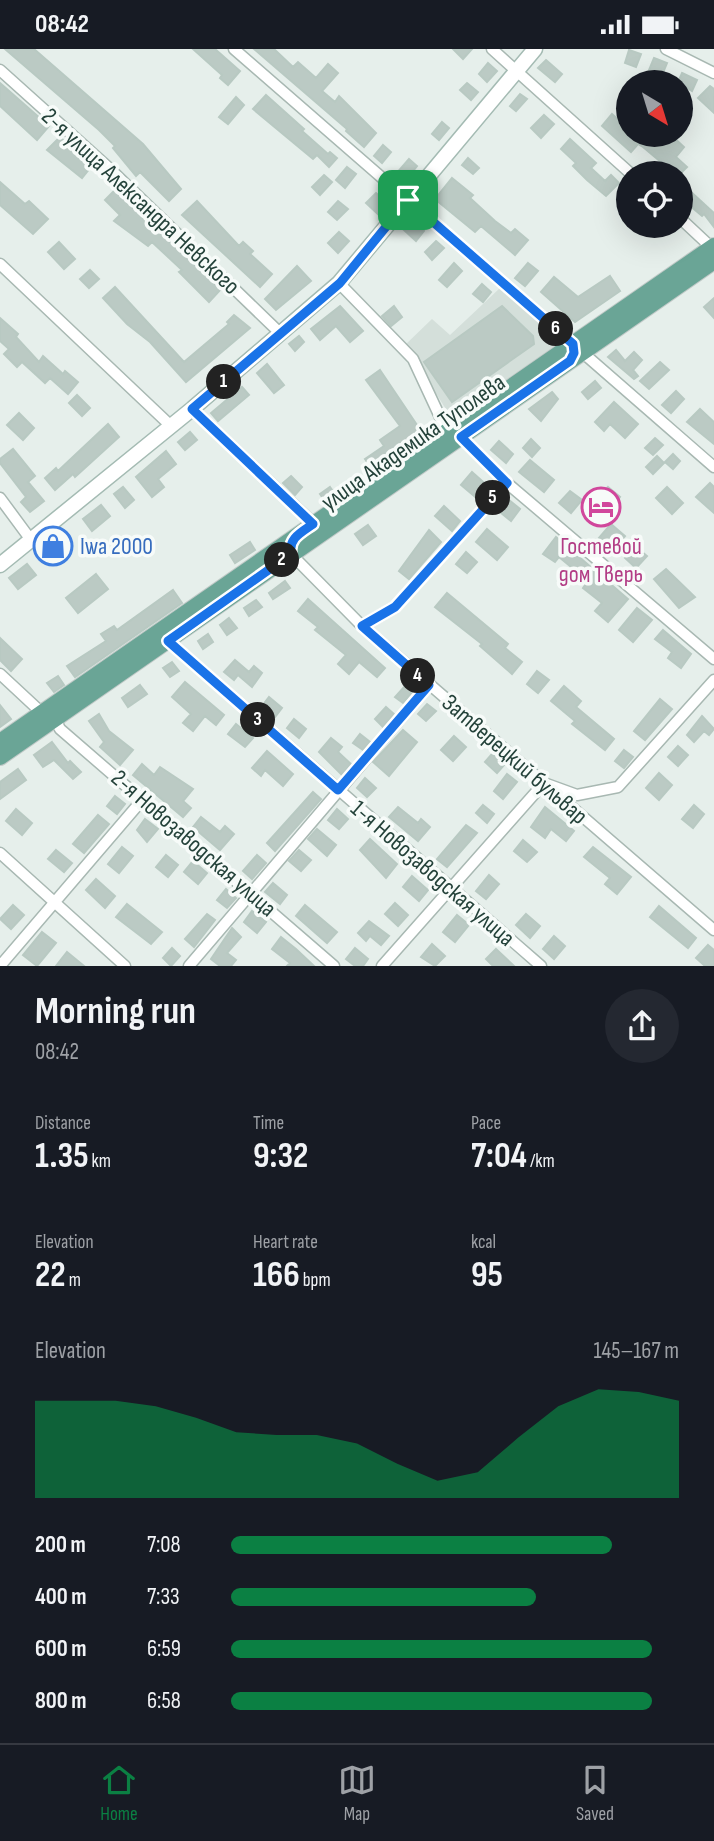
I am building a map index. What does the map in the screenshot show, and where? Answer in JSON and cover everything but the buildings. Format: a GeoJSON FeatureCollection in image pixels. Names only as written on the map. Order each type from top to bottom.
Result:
{"type":"FeatureCollection","features":[{"type":"Feature","properties":{"kind":"main road","name":"улица Академика Туполева"},"geometry":{"type":"LineString","coordinates":[[48,716],[59,701],[313,524],[454,434],[575,352],[713,252]]}},
{"type":"Feature","properties":{"kind":"main road","name":"улица Академика Туполева"},"geometry":{"type":"LineString","coordinates":[[0,742],[48,716],[168,641],[454,434]]}},
{"type":"Feature","properties":{"kind":"main road"},"geometry":{"type":"LineString","coordinates":[[291,554],[290,546],[295,537]]}},
{"type":"Feature","properties":{"kind":"main road"},"geometry":{"type":"LineString","coordinates":[[0,757],[37,731],[48,716]]}},
{"type":"Feature","properties":{"kind":"street"},"geometry":{"type":"LineString","coordinates":[[234,49],[408,200],[575,352],[714,467]]}},
{"type":"Feature","properties":{"kind":"street"},"geometry":{"type":"LineString","coordinates":[[492,49],[617,161]]}},
{"type":"Feature","properties":{"kind":"street"},"geometry":{"type":"LineString","coordinates":[[0,565],[192,409],[340,283],[535,49]]}},
{"type":"Feature","properties":{"kind":"street"},"geometry":{"type":"LineString","coordinates":[[666,49],[714,73]]}},
{"type":"Feature","properties":{"kind":"street","name":"2-я улица Александра Невского"},"geometry":{"type":"LineString","coordinates":[[0,70],[109,168],[281,334]]}},
{"type":"Feature","properties":{"kind":"street"},"geometry":{"type":"LineString","coordinates":[[693,231],[713,252]]}},
{"type":"Feature","properties":{"kind":"street"},"geometry":{"type":"LineString","coordinates":[[2,270],[171,426]]}},
{"type":"Feature","properties":{"kind":"street"},"geometry":{"type":"LineString","coordinates":[[340,283],[413,359],[454,434],[507,483],[714,659]]}},
{"type":"Feature","properties":{"kind":"street"},"geometry":{"type":"LineString","coordinates":[[192,409],[313,524]]}},
{"type":"Feature","properties":{"kind":"street"},"geometry":{"type":"LineString","coordinates":[[362,626],[395,607],[507,483]]}},
{"type":"Feature","properties":{"kind":"street"},"geometry":{"type":"LineString","coordinates":[[0,498],[31,540]]}},
{"type":"Feature","properties":{"kind":"street","name":"Затверецкий бульвар"},"geometry":{"type":"LineString","coordinates":[[291,554],[362,626],[714,930]]}},
{"type":"Feature","properties":{"kind":"street","name":"1-я Новозаводская улица"},"geometry":{"type":"LineString","coordinates":[[168,641],[541,966]]}},
{"type":"Feature","properties":{"kind":"street","name":"2-я Новозаводская улица"},"geometry":{"type":"LineString","coordinates":[[0,674],[334,966]]}},
{"type":"Feature","properties":{"kind":"street"},"geometry":{"type":"LineString","coordinates":[[382,966],[544,783],[577,795],[618,787],[714,680]]}},
{"type":"Feature","properties":{"kind":"street"},"geometry":{"type":"LineString","coordinates":[[189,966],[429,685]]}},
{"type":"Feature","properties":{"kind":"street"},"geometry":{"type":"LineString","coordinates":[[0,966],[143,799]]}},
{"type":"Feature","properties":{"kind":"street"},"geometry":{"type":"LineString","coordinates":[[0,853],[125,966]]}},
{"type":"Feature","properties":{"kind":"shaded area"},"geometry":{"type":"Polygon","coordinates":[[[500,288],[560,340],[558,345],[451,417],[405,345],[432,319],[450,335],[500,288]]]}},
{"type":"Feature","properties":{"kind":"place","name":"Гостевой дом Тверь"},"geometry":{"type":"Point","coordinates":[601,507]}},
{"type":"Feature","properties":{"kind":"place","name":"Iwa 2000"},"geometry":{"type":"Point","coordinates":[53,546]}},
{"type":"Feature","properties":{"kind":"route"},"geometry":{"type":"LineString","coordinates":[[408,200],[573,344],[574,353],[570,361],[461,437],[507,483],[395,607],[362,626],[429,685],[338,790],[168,641],[291,554],[290,546],[295,537],[313,524],[192,409],[340,283],[408,200]]}}]}
